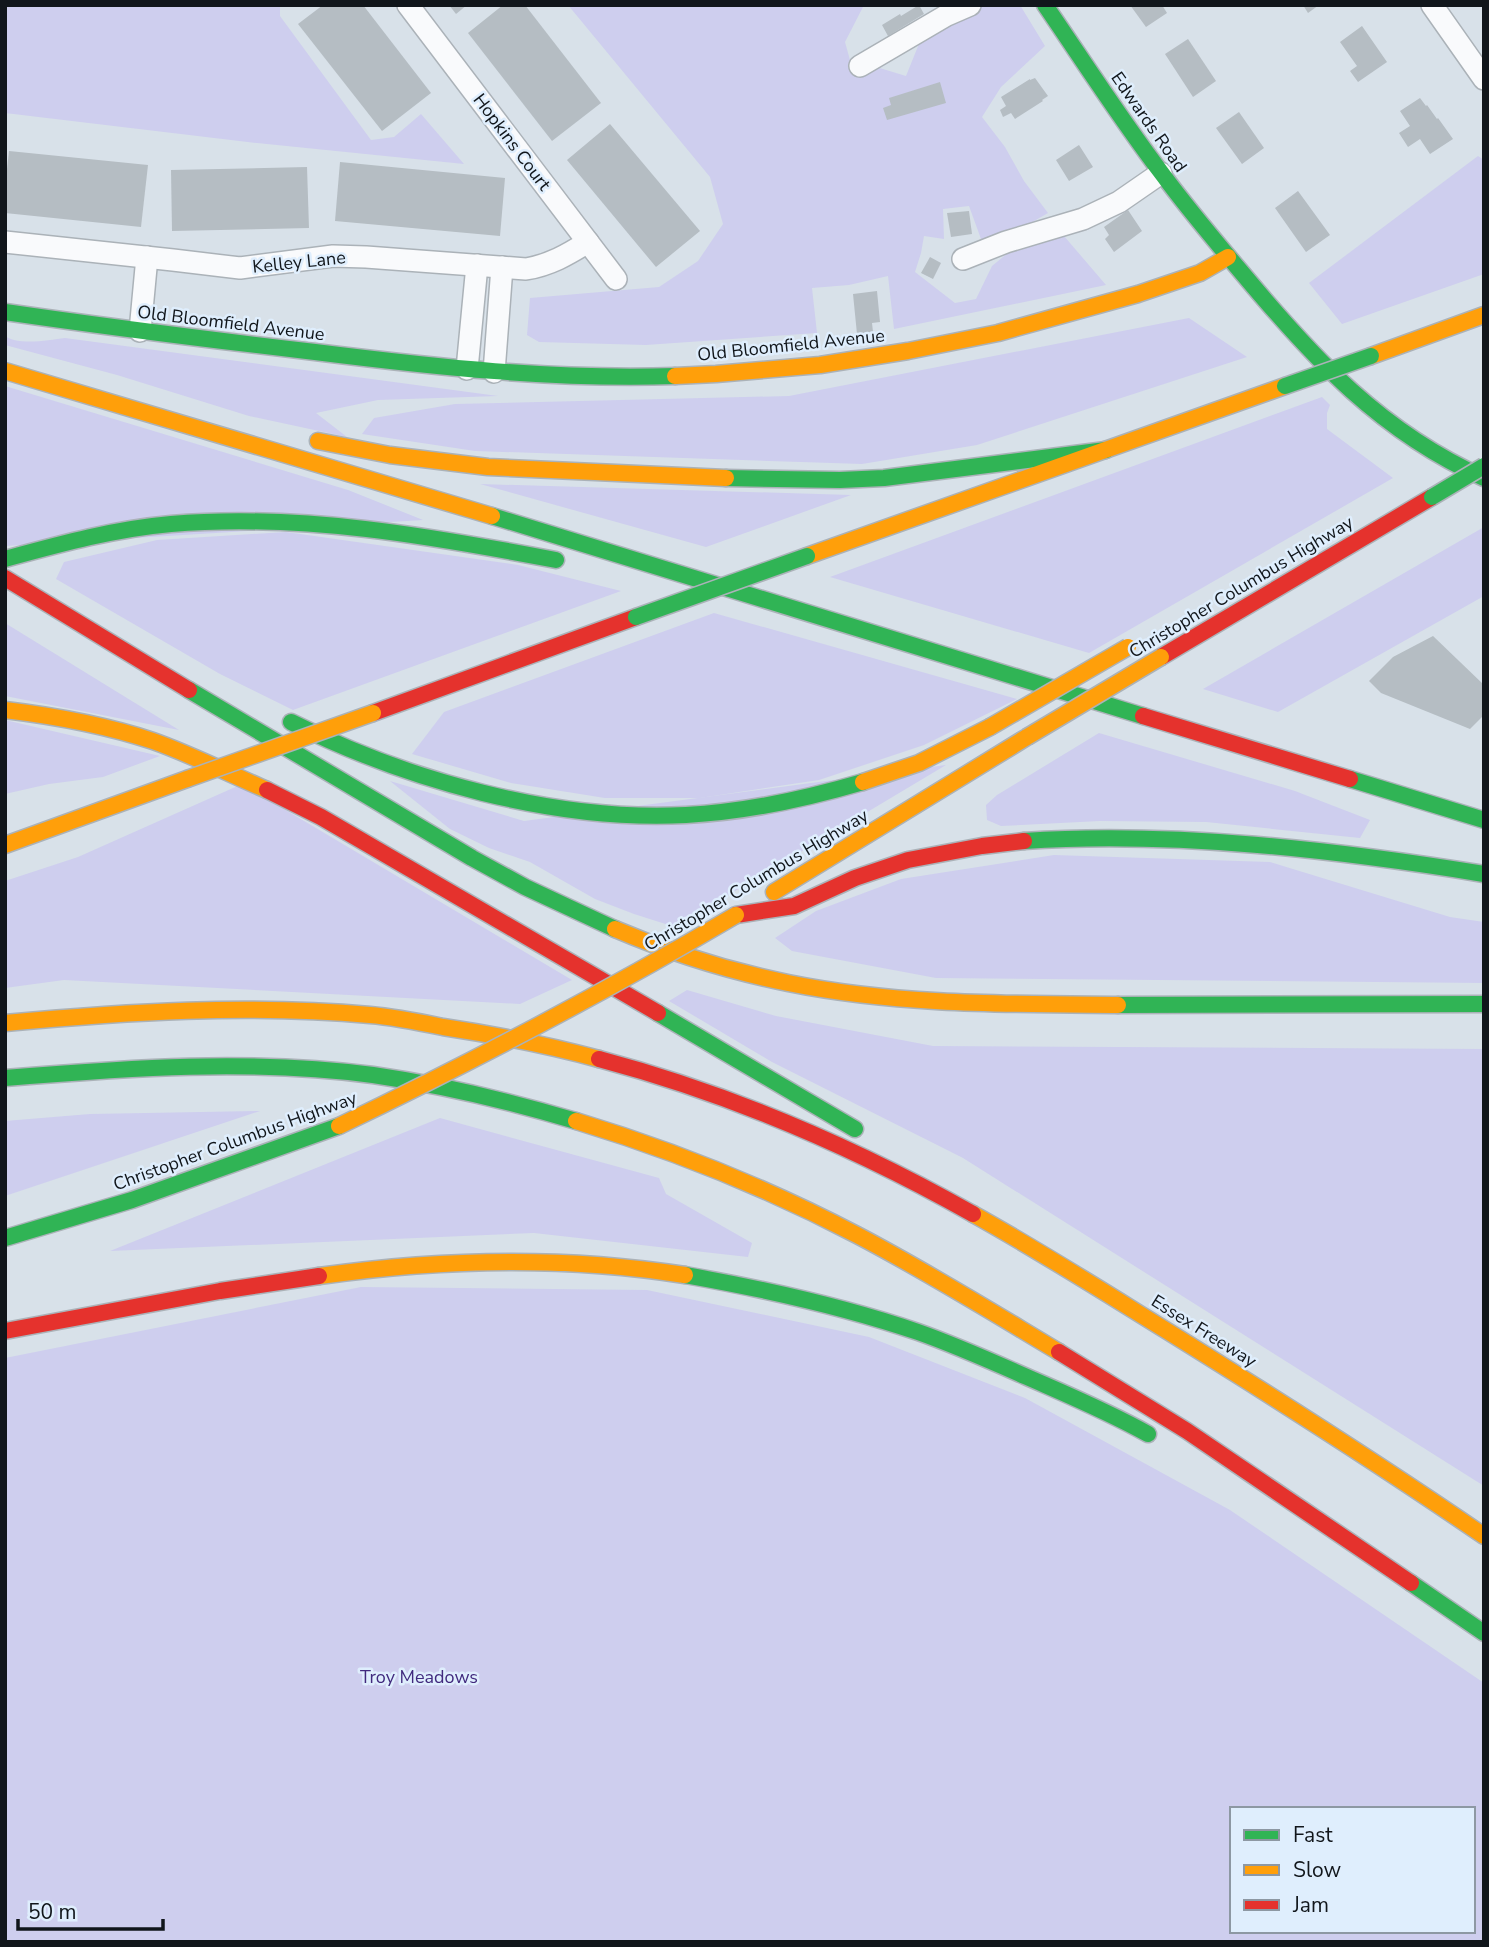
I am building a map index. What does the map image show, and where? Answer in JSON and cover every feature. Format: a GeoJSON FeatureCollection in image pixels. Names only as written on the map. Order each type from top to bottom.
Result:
{"type":"FeatureCollection","features":[{"type":"Feature","properties":{"kind":"main road","name":"Edwards Road"},"geometry":{"type":"LineString","coordinates":[[1045,5],[1161,173],[1228,257]]}},
{"type":"Feature","properties":{"kind":"main road","name":"Old Bloomfield Avenue"},"geometry":{"type":"LineString","coordinates":[[5,312],[140,331],[494,372],[635,377],[716,374],[820,365],[998,333],[1138,294],[1200,273],[1228,257]]}},
{"type":"Feature","properties":{"kind":"main road"},"geometry":{"type":"LineString","coordinates":[[1228,257],[1290,330],[1354,394],[1404,434],[1484,478]]}},
{"type":"Feature","properties":{"kind":"main road"},"geometry":{"type":"LineString","coordinates":[[5,845],[1484,315]]}},
{"type":"Feature","properties":{"kind":"main road"},"geometry":{"type":"LineString","coordinates":[[5,371],[224,435],[1484,820]]}},
{"type":"Feature","properties":{"kind":"main road"},"geometry":{"type":"LineString","coordinates":[[224,435],[251,426]]}},
{"type":"Feature","properties":{"kind":"main road"},"geometry":{"type":"LineString","coordinates":[[298,436],[379,453],[468,466],[797,480],[884,478],[1106,450]]}},
{"type":"Feature","properties":{"kind":"main road","name":"Christopher Columbus Highway"},"geometry":{"type":"LineString","coordinates":[[5,1238],[144,1196],[339,1126],[484,1055],[608,990],[736,915],[1027,737],[1484,466]]}},
{"type":"Feature","properties":{"kind":"main road"},"geometry":{"type":"LineString","coordinates":[[5,559],[116,531],[170,524],[246,520],[345,527],[458,541],[576,564]]}},
{"type":"Feature","properties":{"kind":"main road"},"geometry":{"type":"LineString","coordinates":[[1309,551],[1344,548]]}},
{"type":"Feature","properties":{"kind":"main road"},"geometry":{"type":"LineString","coordinates":[[614,572],[652,565]]}},
{"type":"Feature","properties":{"kind":"main road"},"geometry":{"type":"LineString","coordinates":[[5,578],[370,800],[546,897],[649,943],[747,974],[849,994],[970,1004],[1484,1004]]}},
{"type":"Feature","properties":{"kind":"main road"},"geometry":{"type":"LineString","coordinates":[[275,714],[339,746],[382,762],[508,798],[560,808],[644,815],[732,811],[771,806],[821,794],[906,768],[990,727],[1134,644]]}},
{"type":"Feature","properties":{"kind":"main road"},"geometry":{"type":"LineString","coordinates":[[170,680],[200,677]]}},
{"type":"Feature","properties":{"kind":"main road"},"geometry":{"type":"LineString","coordinates":[[5,710],[105,727],[155,742],[321,817],[877,1142],[895,1173]]}},
{"type":"Feature","properties":{"kind":"main road"},"geometry":{"type":"LineString","coordinates":[[736,915],[794,905],[870,872],[948,851],[1000,843],[1057,839],[1102,837],[1256,846],[1372,858],[1484,874]]}},
{"type":"Feature","properties":{"kind":"main road","name":"Essex Freeway"},"geometry":{"type":"LineString","coordinates":[[5,1023],[184,1009],[281,1009],[373,1015],[497,1035],[623,1065],[729,1099],[804,1129],[895,1173],[1018,1241],[1215,1360],[1484,1536]]}},
{"type":"Feature","properties":{"kind":"main road"},"geometry":{"type":"LineString","coordinates":[[5,1078],[92,1070],[177,1067],[251,1065],[312,1069],[374,1076],[491,1097],[659,1148],[771,1193],[855,1234],[954,1288],[1185,1430],[1484,1633]]}},
{"type":"Feature","properties":{"kind":"main road"},"geometry":{"type":"LineString","coordinates":[[5,1331],[263,1284],[353,1271],[451,1264],[592,1266],[684,1276],[762,1290],[865,1316],[991,1361],[1084,1401],[1157,1440]]}},
{"type":"Feature","properties":{"kind":"main road"},"geometry":{"type":"LineString","coordinates":[[1241,1487],[1364,1550]]}},
{"type":"Feature","properties":{"kind":"street","name":"Hopkins Court"},"geometry":{"type":"LineString","coordinates":[[408,5],[616,279]]}},
{"type":"Feature","properties":{"kind":"street"},"geometry":{"type":"LineString","coordinates":[[860,66],[947,15],[970,5]]}},
{"type":"Feature","properties":{"kind":"street"},"geometry":{"type":"LineString","coordinates":[[1432,5],[1484,79]]}},
{"type":"Feature","properties":{"kind":"street"},"geometry":{"type":"LineString","coordinates":[[963,259],[1006,242],[1083,219],[1119,202],[1161,173]]}},
{"type":"Feature","properties":{"kind":"street","name":"Kelley Lane"},"geometry":{"type":"LineString","coordinates":[[5,242],[240,268],[333,256],[526,269],[565,257],[588,242]]}},
{"type":"Feature","properties":{"kind":"street"},"geometry":{"type":"LineString","coordinates":[[140,331],[147,257]]}},
{"type":"Feature","properties":{"kind":"street"},"geometry":{"type":"LineString","coordinates":[[467,369],[477,265]]}},
{"type":"Feature","properties":{"kind":"street"},"geometry":{"type":"LineString","coordinates":[[494,372],[502,267]]}},
{"type":"Feature","properties":{"kind":"green space"},"geometry":{"type":"Polygon","coordinates":[[[5,5],[280,5],[280,16],[371,140],[394,137],[421,114],[464,164],[5,113],[5,5]]]}},
{"type":"Feature","properties":{"kind":"green space"},"geometry":{"type":"Polygon","coordinates":[[[568,5],[864,5],[845,42],[853,71],[873,66],[906,76],[927,24],[972,5],[1020,5],[1045,46],[1001,87],[982,117],[1048,213],[1015,232],[981,239],[969,206],[943,209],[944,239],[924,236],[915,272],[955,303],[976,299],[992,266],[1014,248],[1064,236],[1106,285],[894,329],[888,276],[849,285],[812,288],[817,333],[646,345],[539,342],[527,335],[530,298],[659,287],[698,261],[723,224],[710,177],[568,5]]]}},
{"type":"Feature","properties":{"kind":"green space"},"geometry":{"type":"Polygon","coordinates":[[[1478,156],[1484,160],[1484,274],[1342,324],[1309,283],[1478,156]]]}},
{"type":"Feature","properties":{"kind":"green space"},"geometry":{"type":"Polygon","coordinates":[[[1189,318],[1247,357],[977,445],[862,464],[475,451],[362,434],[374,418],[455,404],[789,396],[1189,318]]]}},
{"type":"Feature","properties":{"kind":"green space"},"geometry":{"type":"Polygon","coordinates":[[[5,336],[26,342],[65,338],[498,396],[378,400],[316,413],[347,437],[249,416],[117,375],[5,345],[5,336]]]}},
{"type":"Feature","properties":{"kind":"green space"},"geometry":{"type":"Polygon","coordinates":[[[5,386],[348,490],[423,520],[5,546],[5,386]]]}},
{"type":"Feature","properties":{"kind":"green space"},"geometry":{"type":"Polygon","coordinates":[[[1322,397],[1330,405],[1327,429],[1393,478],[1089,653],[830,577],[1322,397]]]}},
{"type":"Feature","properties":{"kind":"green space"},"geometry":{"type":"Polygon","coordinates":[[[480,484],[851,495],[706,547],[480,484]]]}},
{"type":"Feature","properties":{"kind":"green space"},"geometry":{"type":"Polygon","coordinates":[[[1484,527],[1484,596],[1278,712],[1203,689],[1484,527]]]}},
{"type":"Feature","properties":{"kind":"green space"},"geometry":{"type":"Polygon","coordinates":[[[286,532],[518,565],[621,591],[293,710],[220,674],[56,579],[64,562],[157,540],[286,532]]]}},
{"type":"Feature","properties":{"kind":"green space"},"geometry":{"type":"Polygon","coordinates":[[[714,613],[1017,699],[924,745],[819,780],[700,798],[605,798],[511,783],[412,754],[444,712],[714,613]]]}},
{"type":"Feature","properties":{"kind":"green space"},"geometry":{"type":"Polygon","coordinates":[[[5,623],[179,730],[5,696],[5,623]]]}},
{"type":"Feature","properties":{"kind":"green space"},"geometry":{"type":"Polygon","coordinates":[[[5,720],[160,756],[103,777],[49,784],[5,794],[5,720]]]}},
{"type":"Feature","properties":{"kind":"green space"},"geometry":{"type":"Polygon","coordinates":[[[1099,733],[1295,791],[1370,820],[1360,838],[1206,822],[1100,821],[1001,826],[987,820],[986,805],[997,795],[1099,733]]]}},
{"type":"Feature","properties":{"kind":"green space"},"geometry":{"type":"Polygon","coordinates":[[[946,765],[675,927],[595,899],[530,862],[489,848],[450,829],[390,781],[524,821],[946,765]]]}},
{"type":"Feature","properties":{"kind":"green space"},"geometry":{"type":"Polygon","coordinates":[[[242,784],[572,980],[520,1004],[64,980],[5,988],[5,881],[78,857],[242,784]]]}},
{"type":"Feature","properties":{"kind":"green space"},"geometry":{"type":"Polygon","coordinates":[[[1054,855],[1270,862],[1450,917],[1484,922],[1484,983],[936,978],[792,951],[775,938],[816,911],[901,879],[1054,855]]]}},
{"type":"Feature","properties":{"kind":"green space"},"geometry":{"type":"Polygon","coordinates":[[[687,990],[776,1016],[933,1046],[1484,1049],[1484,1486],[963,1158],[772,1062],[669,1001],[687,990]]]}},
{"type":"Feature","properties":{"kind":"green space"},"geometry":{"type":"Polygon","coordinates":[[[260,1111],[5,1196],[5,1121],[90,1114],[260,1111]]]}},
{"type":"Feature","properties":{"kind":"green space"},"geometry":{"type":"Polygon","coordinates":[[[440,1118],[659,1178],[666,1194],[752,1243],[748,1257],[534,1233],[110,1251],[440,1118]]]}},
{"type":"Feature","properties":{"kind":"green space","name":"Troy Meadows"},"geometry":{"type":"Polygon","coordinates":[[[361,1287],[647,1290],[869,1337],[1025,1398],[1230,1510],[1484,1683],[1484,1942],[5,1942],[5,1358],[361,1287]]]}},
{"type":"Feature","properties":{"kind":"building"},"geometry":{"type":"Polygon","coordinates":[[[323,5],[363,5],[431,93],[382,131],[298,24],[323,5]]]}},
{"type":"Feature","properties":{"kind":"building"},"geometry":{"type":"Polygon","coordinates":[[[449,5],[467,5],[456,14],[449,5]]]}},
{"type":"Feature","properties":{"kind":"building"},"geometry":{"type":"Polygon","coordinates":[[[503,5],[525,5],[601,103],[552,141],[468,33],[503,5]]]}},
{"type":"Feature","properties":{"kind":"building"},"geometry":{"type":"Polygon","coordinates":[[[919,5],[924,14],[888,36],[882,25],[919,5]]]}},
{"type":"Feature","properties":{"kind":"building"},"geometry":{"type":"Polygon","coordinates":[[[1130,5],[1162,5],[1167,13],[1146,27],[1130,5]]]}},
{"type":"Feature","properties":{"kind":"building"},"geometry":{"type":"Polygon","coordinates":[[[1303,5],[1319,5],[1308,13],[1303,5]]]}},
{"type":"Feature","properties":{"kind":"building"},"geometry":{"type":"Polygon","coordinates":[[[1362,26],[1387,62],[1358,82],[1350,71],[1357,66],[1340,42],[1362,26]]]}},
{"type":"Feature","properties":{"kind":"building"},"geometry":{"type":"Polygon","coordinates":[[[1188,39],[1216,81],[1193,97],[1165,54],[1188,39]]]}},
{"type":"Feature","properties":{"kind":"building"},"geometry":{"type":"Polygon","coordinates":[[[1035,78],[1048,96],[1015,119],[1011,113],[1003,117],[1000,110],[1006,106],[1001,97],[1035,78]]]}},
{"type":"Feature","properties":{"kind":"building"},"geometry":{"type":"Polygon","coordinates":[[[940,82],[946,103],[887,120],[883,108],[891,105],[889,98],[940,82]]]}},
{"type":"Feature","properties":{"kind":"building"},"geometry":{"type":"Polygon","coordinates":[[[1420,98],[1453,139],[1430,154],[1420,139],[1408,147],[1399,133],[1410,126],[1400,111],[1420,98]]]}},
{"type":"Feature","properties":{"kind":"building"},"geometry":{"type":"Polygon","coordinates":[[[1239,112],[1264,148],[1242,164],[1216,128],[1239,112]]]}},
{"type":"Feature","properties":{"kind":"building"},"geometry":{"type":"Polygon","coordinates":[[[610,124],[700,231],[656,267],[567,160],[610,124]]]}},
{"type":"Feature","properties":{"kind":"building"},"geometry":{"type":"Polygon","coordinates":[[[1079,145],[1093,167],[1069,181],[1056,160],[1079,145]]]}},
{"type":"Feature","properties":{"kind":"building"},"geometry":{"type":"Polygon","coordinates":[[[9,151],[148,165],[141,227],[5,213],[9,151]]]}},
{"type":"Feature","properties":{"kind":"building"},"geometry":{"type":"Polygon","coordinates":[[[340,162],[505,178],[500,236],[335,221],[340,162]]]}},
{"type":"Feature","properties":{"kind":"building"},"geometry":{"type":"Polygon","coordinates":[[[307,167],[309,228],[172,231],[171,170],[307,167]]]}},
{"type":"Feature","properties":{"kind":"building"},"geometry":{"type":"Polygon","coordinates":[[[1298,191],[1330,235],[1306,252],[1275,208],[1298,191]]]}},
{"type":"Feature","properties":{"kind":"building"},"geometry":{"type":"Polygon","coordinates":[[[1128,210],[1142,231],[1114,252],[1105,239],[1109,235],[1104,227],[1128,210]]]}},
{"type":"Feature","properties":{"kind":"building"},"geometry":{"type":"Polygon","coordinates":[[[969,211],[972,234],[951,237],[947,213],[969,211]]]}},
{"type":"Feature","properties":{"kind":"building"},"geometry":{"type":"Polygon","coordinates":[[[930,257],[941,263],[933,279],[921,273],[930,257]]]}},
{"type":"Feature","properties":{"kind":"building"},"geometry":{"type":"Polygon","coordinates":[[[877,291],[880,322],[872,323],[873,332],[857,334],[853,294],[877,291]]]}},
{"type":"Feature","properties":{"kind":"building"},"geometry":{"type":"Polygon","coordinates":[[[1433,636],[1484,685],[1484,715],[1470,729],[1381,693],[1369,681],[1393,657],[1433,636]]]}},
{"type":"Feature","properties":{"kind":"traffic: fast"},"geometry":{"type":"LineString","coordinates":[[1045,5],[1147,154],[1223,250],[1296,335],[1323,364],[1381,416],[1447,460],[1484,478]]}},
{"type":"Feature","properties":{"kind":"traffic: fast"},"geometry":{"type":"LineString","coordinates":[[5,312],[360,358],[450,367],[585,376],[675,376]]}},
{"type":"Feature","properties":{"kind":"traffic: fast"},"geometry":{"type":"LineString","coordinates":[[1285,386],[1371,356]]}},
{"type":"Feature","properties":{"kind":"traffic: fast"},"geometry":{"type":"LineString","coordinates":[[726,478],[884,478],[1106,450]]}},
{"type":"Feature","properties":{"kind":"traffic: fast"},"geometry":{"type":"LineString","coordinates":[[1432,497],[1484,466]]}},
{"type":"Feature","properties":{"kind":"traffic: fast"},"geometry":{"type":"LineString","coordinates":[[492,516],[1143,716]]}},
{"type":"Feature","properties":{"kind":"traffic: fast"},"geometry":{"type":"LineString","coordinates":[[5,559],[129,529],[219,521],[316,524],[365,529],[556,560]]}},
{"type":"Feature","properties":{"kind":"traffic: fast"},"geometry":{"type":"LineString","coordinates":[[636,617],[807,556]]}},
{"type":"Feature","properties":{"kind":"traffic: fast"},"geometry":{"type":"LineString","coordinates":[[189,690],[472,858],[525,887],[615,929]]}},
{"type":"Feature","properties":{"kind":"traffic: fast"},"geometry":{"type":"LineString","coordinates":[[291,722],[336,743],[432,779],[534,804],[586,812],[686,815],[731,811],[775,804],[863,782]]}},
{"type":"Feature","properties":{"kind":"traffic: fast"},"geometry":{"type":"LineString","coordinates":[[1350,779],[1484,820]]}},
{"type":"Feature","properties":{"kind":"traffic: fast"},"geometry":{"type":"LineString","coordinates":[[1024,841],[1138,839],[1255,845],[1371,857],[1484,874]]}},
{"type":"Feature","properties":{"kind":"traffic: fast"},"geometry":{"type":"LineString","coordinates":[[1118,1005],[1484,1004]]}},
{"type":"Feature","properties":{"kind":"traffic: fast"},"geometry":{"type":"LineString","coordinates":[[658,1013],[855,1129]]}},
{"type":"Feature","properties":{"kind":"traffic: fast"},"geometry":{"type":"LineString","coordinates":[[5,1078],[189,1067],[327,1070],[450,1089],[576,1121]]}},
{"type":"Feature","properties":{"kind":"traffic: fast"},"geometry":{"type":"LineString","coordinates":[[5,1238],[132,1200],[339,1126]]}},
{"type":"Feature","properties":{"kind":"traffic: fast"},"geometry":{"type":"LineString","coordinates":[[685,1275],[803,1299],[918,1332],[1073,1397],[1148,1434]]}},
{"type":"Feature","properties":{"kind":"traffic: fast"},"geometry":{"type":"LineString","coordinates":[[1411,1583],[1484,1633]]}},
{"type":"Feature","properties":{"kind":"traffic: slow"},"geometry":{"type":"LineString","coordinates":[[675,376],[820,365],[998,333],[1138,294],[1200,273],[1228,257]]}},
{"type":"Feature","properties":{"kind":"traffic: slow"},"geometry":{"type":"LineString","coordinates":[[1371,356],[1484,315]]}},
{"type":"Feature","properties":{"kind":"traffic: slow"},"geometry":{"type":"LineString","coordinates":[[5,371],[492,516]]}},
{"type":"Feature","properties":{"kind":"traffic: slow"},"geometry":{"type":"LineString","coordinates":[[807,556],[1285,386]]}},
{"type":"Feature","properties":{"kind":"traffic: slow"},"geometry":{"type":"LineString","coordinates":[[318,441],[390,455],[488,467],[726,478]]}},
{"type":"Feature","properties":{"kind":"traffic: slow"},"geometry":{"type":"LineString","coordinates":[[990,727],[1128,647]]}},
{"type":"Feature","properties":{"kind":"traffic: slow"},"geometry":{"type":"LineString","coordinates":[[1027,737],[1161,657]]}},
{"type":"Feature","properties":{"kind":"traffic: slow"},"geometry":{"type":"LineString","coordinates":[[5,710],[80,722],[135,735],[267,790]]}},
{"type":"Feature","properties":{"kind":"traffic: slow"},"geometry":{"type":"LineString","coordinates":[[187,779],[373,713]]}},
{"type":"Feature","properties":{"kind":"traffic: slow"},"geometry":{"type":"LineString","coordinates":[[863,782],[919,763],[990,727]]}},
{"type":"Feature","properties":{"kind":"traffic: slow"},"geometry":{"type":"LineString","coordinates":[[774,892],[1027,737]]}},
{"type":"Feature","properties":{"kind":"traffic: slow"},"geometry":{"type":"LineString","coordinates":[[5,845],[187,779]]}},
{"type":"Feature","properties":{"kind":"traffic: slow"},"geometry":{"type":"LineString","coordinates":[[339,1126],[540,1025],[736,915]]}},
{"type":"Feature","properties":{"kind":"traffic: slow"},"geometry":{"type":"LineString","coordinates":[[615,929],[722,967],[829,990],[952,1002],[1118,1005]]}},
{"type":"Feature","properties":{"kind":"traffic: slow"},"geometry":{"type":"LineString","coordinates":[[5,1023],[187,1011],[324,1012],[407,1020],[522,1041],[599,1059]]}},
{"type":"Feature","properties":{"kind":"traffic: slow"},"geometry":{"type":"LineString","coordinates":[[576,1121],[648,1144],[789,1201],[908,1263],[1059,1352]]}},
{"type":"Feature","properties":{"kind":"traffic: slow"},"geometry":{"type":"LineString","coordinates":[[973,1214],[1245,1379],[1484,1536]]}},
{"type":"Feature","properties":{"kind":"traffic: slow"},"geometry":{"type":"LineString","coordinates":[[319,1276],[410,1266],[502,1262],[594,1265],[685,1275]]}},
{"type":"Feature","properties":{"kind":"traffic: jam"},"geometry":{"type":"LineString","coordinates":[[1161,657],[1432,497]]}},
{"type":"Feature","properties":{"kind":"traffic: jam"},"geometry":{"type":"LineString","coordinates":[[5,578],[189,690]]}},
{"type":"Feature","properties":{"kind":"traffic: jam"},"geometry":{"type":"LineString","coordinates":[[373,713],[636,617]]}},
{"type":"Feature","properties":{"kind":"traffic: jam"},"geometry":{"type":"LineString","coordinates":[[1143,716],[1350,779]]}},
{"type":"Feature","properties":{"kind":"traffic: jam"},"geometry":{"type":"LineString","coordinates":[[267,790],[321,817],[658,1013]]}},
{"type":"Feature","properties":{"kind":"traffic: jam"},"geometry":{"type":"LineString","coordinates":[[736,915],[794,906],[855,878],[908,860],[1024,841]]}},
{"type":"Feature","properties":{"kind":"traffic: jam"},"geometry":{"type":"LineString","coordinates":[[599,1059],[696,1089],[791,1124],[883,1166],[973,1214]]}},
{"type":"Feature","properties":{"kind":"traffic: jam"},"geometry":{"type":"LineString","coordinates":[[5,1331],[220,1291],[319,1276]]}},
{"type":"Feature","properties":{"kind":"traffic: jam"},"geometry":{"type":"LineString","coordinates":[[1059,1352],[1187,1431],[1411,1583]]}}]}
